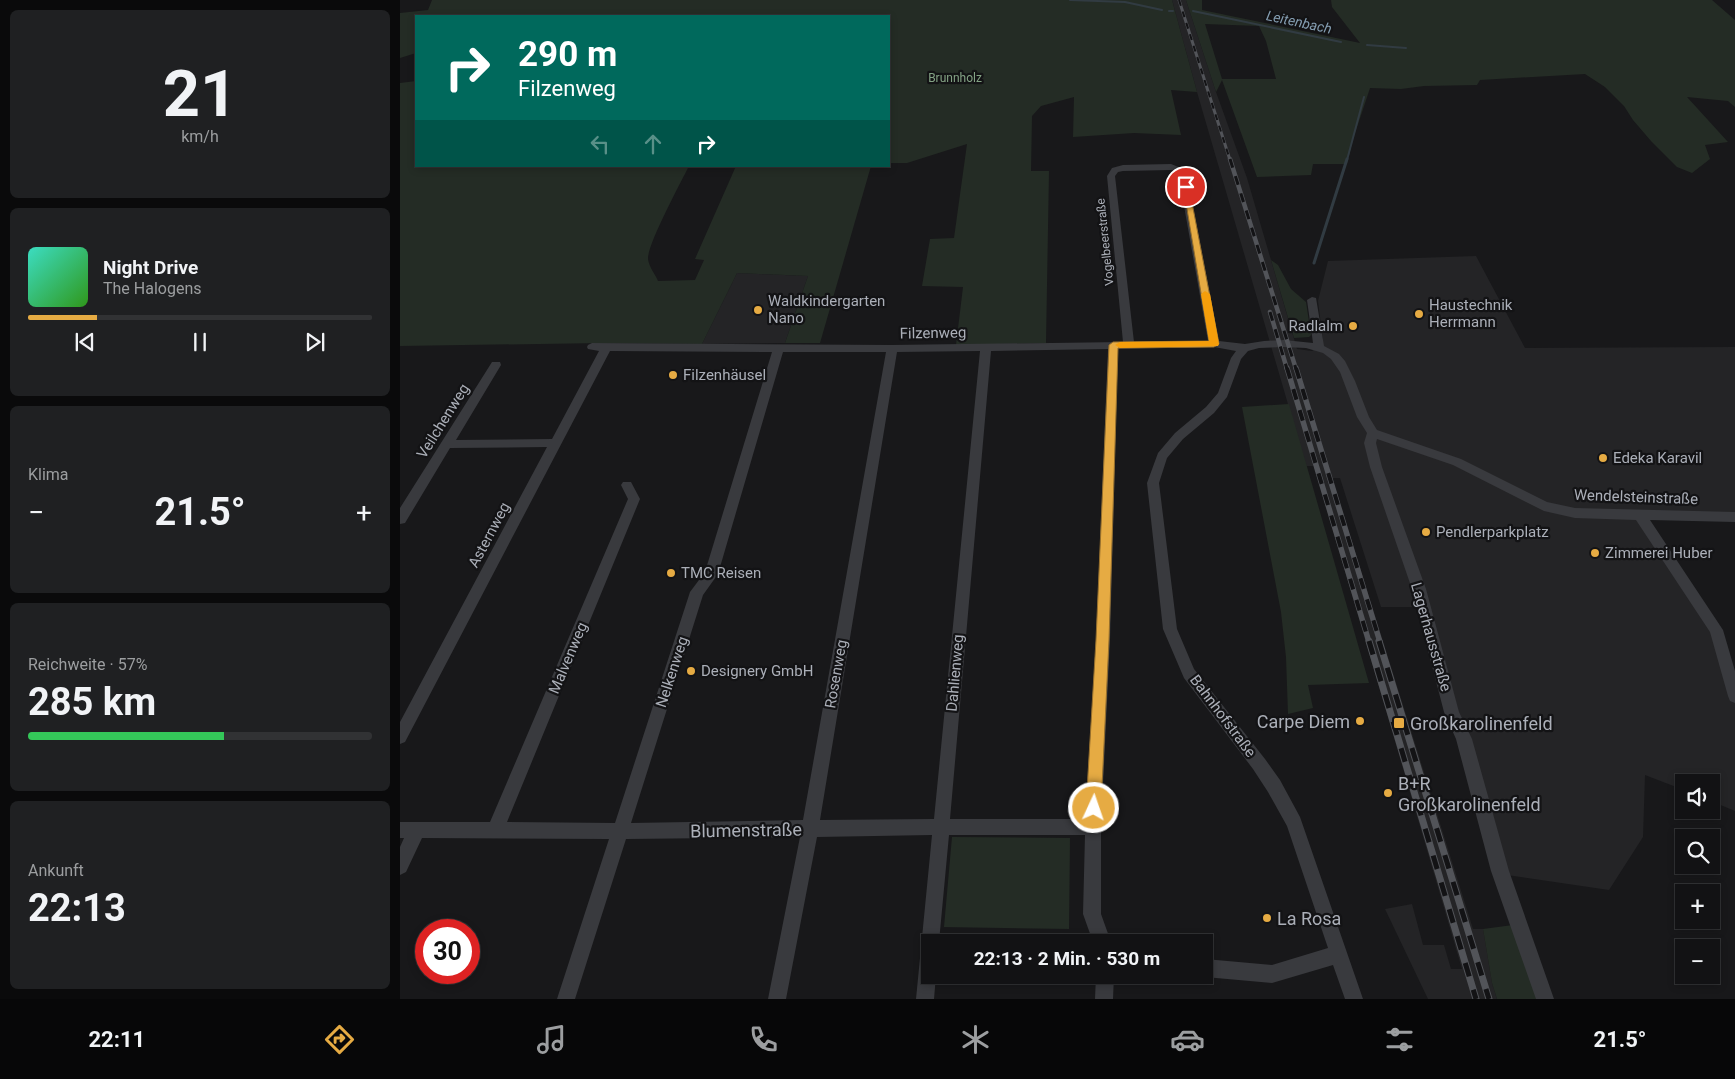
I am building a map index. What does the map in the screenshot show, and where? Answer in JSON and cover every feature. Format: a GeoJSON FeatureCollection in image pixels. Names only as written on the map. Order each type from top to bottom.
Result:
{"type":"FeatureCollection","features":[{"type":"Feature","properties":{"kind":"street","name":"Vogelbeerstraße"},"geometry":{"type":"LineString","coordinates":[[1129,345],[1111,176],[1118,169],[1171,167],[1182,170],[1214,344]]}},
{"type":"Feature","properties":{"kind":"street"},"geometry":{"type":"LineString","coordinates":[[1312,300],[1319,347]]}},
{"type":"Feature","properties":{"kind":"street","name":"Filzenweg"},"geometry":{"type":"LineString","coordinates":[[592,347],[892,349],[1214,344],[1245,348]]}},
{"type":"Feature","properties":{"kind":"street"},"geometry":{"type":"LineString","coordinates":[[1245,348],[1262,344],[1308,344],[1330,353],[1341,363],[1364,422],[1373,433]]}},
{"type":"Feature","properties":{"kind":"street"},"geometry":{"type":"LineString","coordinates":[[1099,934],[1092,914],[1093,827],[1103,640],[1113,345]]}},
{"type":"Feature","properties":{"kind":"street","name":"Nelkenweg"},"geometry":{"type":"LineString","coordinates":[[566,999],[697,592],[711,574],[779,347]]}},
{"type":"Feature","properties":{"kind":"street","name":"Dahlienweg"},"geometry":{"type":"LineString","coordinates":[[931,934],[986,347]]}},
{"type":"Feature","properties":{"kind":"street","name":"Asternweg"},"geometry":{"type":"LineString","coordinates":[[400,737],[606,348]]}},
{"type":"Feature","properties":{"kind":"street","name":"Bahnhofstraße"},"geometry":{"type":"LineString","coordinates":[[1245,348],[1236,358],[1223,394],[1210,410],[1179,436],[1162,456],[1153,483],[1170,629],[1189,673],[1255,758],[1274,786],[1294,823],[1354,999]]}},
{"type":"Feature","properties":{"kind":"street","name":"Rosenweg"},"geometry":{"type":"LineString","coordinates":[[777,999],[810,829],[892,349]]}},
{"type":"Feature","properties":{"kind":"street","name":"Veilchenweg"},"geometry":{"type":"LineString","coordinates":[[400,519],[496,365]]}},
{"type":"Feature","properties":{"kind":"street","name":"Wendelsteinstraße"},"geometry":{"type":"LineString","coordinates":[[1373,433],[1457,462],[1544,506],[1575,513],[1735,516]]}},
{"type":"Feature","properties":{"kind":"street","name":"Lagerhausstraße"},"geometry":{"type":"LineString","coordinates":[[1373,433],[1370,443],[1376,467],[1419,589],[1452,712],[1464,739],[1500,871],[1545,999]]}},
{"type":"Feature","properties":{"kind":"street"},"geometry":{"type":"LineString","coordinates":[[448,444],[556,442]]}},
{"type":"Feature","properties":{"kind":"street","name":"Malvenweg"},"geometry":{"type":"LineString","coordinates":[[495,831],[634,499],[627,485]]}},
{"type":"Feature","properties":{"kind":"street"},"geometry":{"type":"LineString","coordinates":[[1639,514],[1716,630],[1735,696]]}},
{"type":"Feature","properties":{"kind":"street","name":"Blumenstraße"},"geometry":{"type":"LineString","coordinates":[[408,830],[621,831],[1093,827]]}},
{"type":"Feature","properties":{"kind":"street"},"geometry":{"type":"LineString","coordinates":[[400,866],[408,830]]}},
{"type":"Feature","properties":{"kind":"street"},"geometry":{"type":"LineString","coordinates":[[1213,969],[1272,974],[1338,954]]}},
{"type":"Feature","properties":{"kind":"street","name":"Dahlienweg"},"geometry":{"type":"LineString","coordinates":[[925,999],[926,984]]}},
{"type":"Feature","properties":{"kind":"street"},"geometry":{"type":"LineString","coordinates":[[1104,999],[1105,984]]}},
{"type":"Feature","properties":{"kind":"shaded area"},"geometry":{"type":"Polygon","coordinates":[[[1172,0],[1186,0],[1247,178],[1297,349],[1312,351],[1323,341],[1318,301],[1328,261],[1476,256],[1525,348],[1735,347],[1735,517],[1639,514],[1708,617],[1735,696],[1735,811],[1720,805],[1720,774],[1675,774],[1675,787],[1645,775],[1643,837],[1609,890],[1507,875],[1459,714],[1430,607],[1381,607],[1340,478],[1332,478],[1473,929],[1483,929],[1492,983],[1497,999],[1428,999],[1385,909],[1412,904],[1423,945],[1444,945],[1451,969],[1462,969],[1314,466],[1306,466],[1172,0]]]}},
{"type":"Feature","properties":{"kind":"shaded area","name":"Waldkindergarten Nano"},"geometry":{"type":"Polygon","coordinates":[[[737,273],[808,276],[785,343],[702,344],[737,273]]]}},
{"type":"Feature","properties":{"kind":"green space","name":"Brunnholz"},"geometry":{"type":"Polygon","coordinates":[[[432,0],[1172,0],[1197,92],[1171,90],[1181,135],[1134,133],[1073,137],[1074,97],[1041,106],[1032,116],[1031,171],[1049,171],[1046,343],[956,345],[963,287],[922,286],[930,239],[954,238],[967,144],[907,163],[890,163],[890,15],[415,15],[415,53],[400,58],[400,13],[428,10],[432,0]]]}},
{"type":"Feature","properties":{"kind":"green space"},"geometry":{"type":"Polygon","coordinates":[[[1186,0],[1202,0],[1202,10],[1360,43],[1332,7],[1331,0],[1712,0],[1735,20],[1735,107],[1728,101],[1687,97],[1728,142],[1705,145],[1710,159],[1692,173],[1677,167],[1651,141],[1624,106],[1605,87],[1585,74],[1480,80],[1477,85],[1424,86],[1401,89],[1370,88],[1347,164],[1313,164],[1311,175],[1257,177],[1222,80],[1216,92],[1186,0]],[[1205,24],[1222,79],[1276,79],[1266,41],[1259,26],[1205,24]]]}},
{"type":"Feature","properties":{"kind":"green space"},"geometry":{"type":"Polygon","coordinates":[[[415,81],[415,167],[688,167],[658,228],[649,252],[648,259],[658,281],[695,280],[704,260],[695,259],[736,167],[871,167],[820,343],[785,343],[808,276],[737,273],[702,344],[602,343],[400,346],[400,83],[415,81]]]}},
{"type":"Feature","properties":{"kind":"green space"},"geometry":{"type":"Polygon","coordinates":[[[1271,260],[1278,265],[1291,289],[1306,302],[1311,335],[1309,337],[1294,338],[1271,260]]]}},
{"type":"Feature","properties":{"kind":"green space"},"geometry":{"type":"Polygon","coordinates":[[[1289,404],[1369,683],[1308,685],[1313,708],[1288,714],[1286,657],[1281,612],[1242,407],[1289,404]]]}},
{"type":"Feature","properties":{"kind":"green space"},"geometry":{"type":"Polygon","coordinates":[[[952,837],[1070,838],[1069,929],[944,927],[952,837]]]}},
{"type":"Feature","properties":{"kind":"green space"},"geometry":{"type":"Polygon","coordinates":[[[1513,925],[1537,999],[1497,999],[1492,983],[1483,929],[1513,925]]]}},
{"type":"Feature","properties":{"kind":"waterway","name":"Leitenbach"},"geometry":{"type":"LineString","coordinates":[[1070,0],[1125,2],[1162,10]]}},
{"type":"Feature","properties":{"kind":"waterway","name":"Leitenbach"},"geometry":{"type":"LineString","coordinates":[[1193,11],[1341,42]]}},
{"type":"Feature","properties":{"kind":"waterway","name":"Leitenbach"},"geometry":{"type":"LineString","coordinates":[[1367,45],[1406,48]]}},
{"type":"Feature","properties":{"kind":"waterway"},"geometry":{"type":"LineString","coordinates":[[1347,160],[1364,97]]}},
{"type":"Feature","properties":{"kind":"waterway"},"geometry":{"type":"LineString","coordinates":[[1314,263],[1347,159]]}},
{"type":"Feature","properties":{"kind":"railway"},"geometry":{"type":"LineString","coordinates":[[1179,0],[1230,160]]}},
{"type":"Feature","properties":{"kind":"railway"},"geometry":{"type":"LineString","coordinates":[[1230,159],[1296,369]]}},
{"type":"Feature","properties":{"kind":"railway"},"geometry":{"type":"LineString","coordinates":[[1270,312],[1287,369]]}},
{"type":"Feature","properties":{"kind":"railway"},"geometry":{"type":"LineString","coordinates":[[1287,368],[1369,642]]}},
{"type":"Feature","properties":{"kind":"railway"},"geometry":{"type":"LineString","coordinates":[[1296,368],[1380,642]]}},
{"type":"Feature","properties":{"kind":"railway"},"geometry":{"type":"LineString","coordinates":[[1369,641],[1476,999]]}},
{"type":"Feature","properties":{"kind":"railway"},"geometry":{"type":"LineString","coordinates":[[1379,641],[1489,999]]}},
{"type":"Feature","properties":{"kind":"slow traffic"},"geometry":{"type":"LineString","coordinates":[[1120,345],[1214,344],[1205,294]]}},
{"type":"Feature","properties":{"kind":"place","name":"Waldkindergarten Nano"},"geometry":{"type":"Point","coordinates":[758,310]}},
{"type":"Feature","properties":{"kind":"place","name":"Haustechnik Herrmann"},"geometry":{"type":"Point","coordinates":[1419,314]}},
{"type":"Feature","properties":{"kind":"place","name":"Radlalm"},"geometry":{"type":"Point","coordinates":[1353,326]}},
{"type":"Feature","properties":{"kind":"place","name":"Filzenhäusel"},"geometry":{"type":"Point","coordinates":[673,375]}},
{"type":"Feature","properties":{"kind":"place","name":"Edeka Karavil"},"geometry":{"type":"Point","coordinates":[1603,458]}},
{"type":"Feature","properties":{"kind":"place","name":"Pendlerparkplatz"},"geometry":{"type":"Point","coordinates":[1426,532]}},
{"type":"Feature","properties":{"kind":"place","name":"Zimmerei Huber"},"geometry":{"type":"Point","coordinates":[1595,553]}},
{"type":"Feature","properties":{"kind":"place","name":"TMC Reisen"},"geometry":{"type":"Point","coordinates":[671,573]}},
{"type":"Feature","properties":{"kind":"place","name":"Designery GmbH"},"geometry":{"type":"Point","coordinates":[691,671]}},
{"type":"Feature","properties":{"kind":"place","name":"Carpe Diem"},"geometry":{"type":"Point","coordinates":[1360,721]}},
{"type":"Feature","properties":{"kind":"place","name":"Großkarolinenfeld"},"geometry":{"type":"Point","coordinates":[1399,723]}},
{"type":"Feature","properties":{"kind":"place","name":"B+R Großkarolinenfeld"},"geometry":{"type":"Point","coordinates":[1388,793]}},
{"type":"Feature","properties":{"kind":"place","name":"La Rosa"},"geometry":{"type":"Point","coordinates":[1267,918]}},
{"type":"Feature","properties":{"kind":"route"},"geometry":{"type":"LineString","coordinates":[[1094,808],[1103,640],[1113,345],[1214,344],[1186,187]]}}]}
